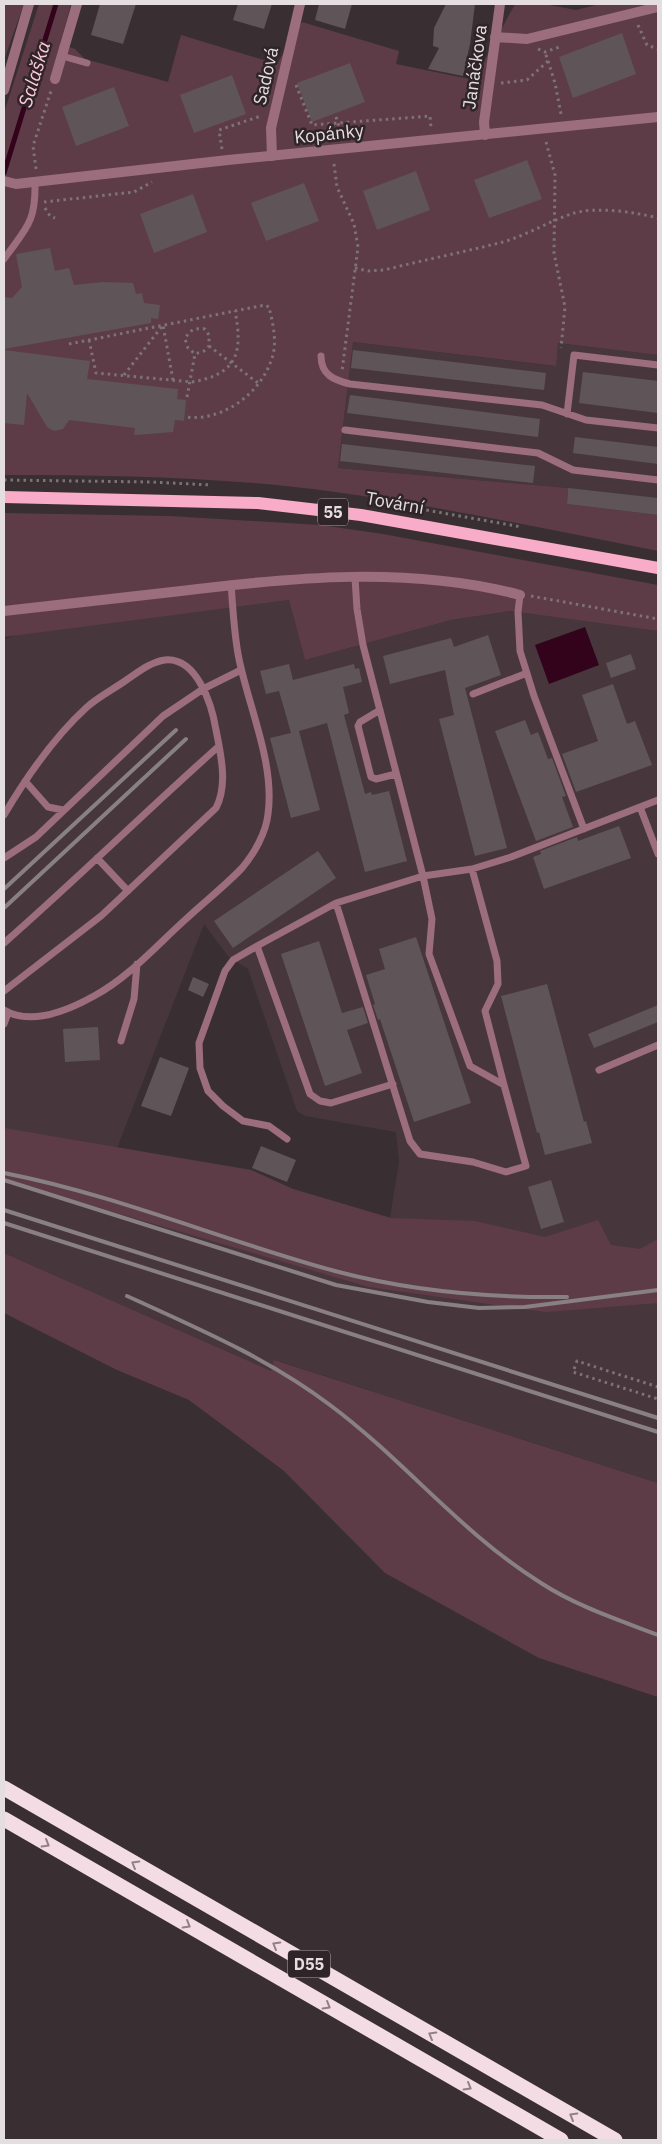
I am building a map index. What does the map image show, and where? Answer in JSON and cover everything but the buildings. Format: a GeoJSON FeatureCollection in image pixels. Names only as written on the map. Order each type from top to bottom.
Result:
{"type":"FeatureCollection","features":[{"type":"Feature","properties":{"kind":"highway","name":"D55"},"geometry":{"type":"LineString","coordinates":[[4,1788],[615,2140]]}},
{"type":"Feature","properties":{"kind":"highway","name":"D55"},"geometry":{"type":"LineString","coordinates":[[4,1819],[561,2140]]}},
{"type":"Feature","properties":{"kind":"main road","name":"Tovární"},"geometry":{"type":"LineString","coordinates":[[4,497],[267,504],[361,515],[658,568]]}},
{"type":"Feature","properties":{"kind":"street"},"geometry":{"type":"LineString","coordinates":[[4,90],[29,4]]}},
{"type":"Feature","properties":{"kind":"street"},"geometry":{"type":"LineString","coordinates":[[55,79],[77,4]]}},
{"type":"Feature","properties":{"kind":"street","name":"Sadová"},"geometry":{"type":"LineString","coordinates":[[272,156],[271,128],[300,4]]}},
{"type":"Feature","properties":{"kind":"street","name":"Janáčkova"},"geometry":{"type":"LineString","coordinates":[[484,135],[484,122],[500,4]]}},
{"type":"Feature","properties":{"kind":"street"},"geometry":{"type":"LineString","coordinates":[[495,37],[528,39],[658,7]]}},
{"type":"Feature","properties":{"kind":"street","name":"Kopánky"},"geometry":{"type":"LineString","coordinates":[[4,181],[16,184],[658,116]]}},
{"type":"Feature","properties":{"kind":"street"},"geometry":{"type":"LineString","coordinates":[[4,611],[231,584],[299,578],[432,580],[482,585],[520,594]]}},
{"type":"Feature","properties":{"kind":"lane"},"geometry":{"type":"LineString","coordinates":[[62,56],[87,64]]}},
{"type":"Feature","properties":{"kind":"lane"},"geometry":{"type":"LineString","coordinates":[[4,259],[32,220],[36,202],[36,182]]}},
{"type":"Feature","properties":{"kind":"lane"},"geometry":{"type":"LineString","coordinates":[[567,414],[574,355],[658,365]]}},
{"type":"Feature","properties":{"kind":"lane"},"geometry":{"type":"LineString","coordinates":[[321,356],[322,366],[327,374],[337,381],[350,384],[542,405],[586,420],[658,428]]}},
{"type":"Feature","properties":{"kind":"lane"},"geometry":{"type":"LineString","coordinates":[[345,430],[538,453],[573,470],[658,480]]}},
{"type":"Feature","properties":{"kind":"lane"},"geometry":{"type":"LineString","coordinates":[[355,578],[357,609],[363,645],[432,919],[429,954],[470,1066],[504,1085]]}},
{"type":"Feature","properties":{"kind":"lane"},"geometry":{"type":"LineString","coordinates":[[4,1024],[6,1012],[28,1016],[47,1014],[68,1009],[96,995],[136,964],[242,867],[264,830],[268,814],[266,766],[241,670],[231,584]]}},
{"type":"Feature","properties":{"kind":"lane"},"geometry":{"type":"LineString","coordinates":[[520,594],[518,612],[520,651],[584,829]]}},
{"type":"Feature","properties":{"kind":"lane"},"geometry":{"type":"LineString","coordinates":[[4,815],[25,781],[61,732],[88,706],[148,666],[165,660],[176,661],[187,667],[203,689],[216,725],[219,746],[223,786],[221,798],[216,808],[101,916],[5,987]]}},
{"type":"Feature","properties":{"kind":"lane"},"geometry":{"type":"LineString","coordinates":[[4,858],[36,836],[162,716],[203,689],[241,670]]}},
{"type":"Feature","properties":{"kind":"lane"},"geometry":{"type":"LineString","coordinates":[[472,694],[527,673]]}},
{"type":"Feature","properties":{"kind":"lane"},"geometry":{"type":"LineString","coordinates":[[380,710],[360,722],[358,726],[371,777],[376,779],[396,774]]}},
{"type":"Feature","properties":{"kind":"lane"},"geometry":{"type":"LineString","coordinates":[[4,943],[219,746]]}},
{"type":"Feature","properties":{"kind":"lane"},"geometry":{"type":"LineString","coordinates":[[25,781],[48,807],[64,810]]}},
{"type":"Feature","properties":{"kind":"lane"},"geometry":{"type":"LineString","coordinates":[[287,1139],[269,1126],[243,1121],[223,1106],[208,1091],[200,1068],[199,1043],[225,971],[233,960],[336,902],[422,876],[472,869],[511,857],[658,800]]}},
{"type":"Feature","properties":{"kind":"lane"},"geometry":{"type":"LineString","coordinates":[[640,807],[658,854]]}},
{"type":"Feature","properties":{"kind":"lane"},"geometry":{"type":"LineString","coordinates":[[97,858],[128,891]]}},
{"type":"Feature","properties":{"kind":"lane"},"geometry":{"type":"LineString","coordinates":[[336,902],[410,1141],[420,1154],[473,1162],[506,1172],[526,1166],[486,1011],[498,984],[497,961],[472,869]]}},
{"type":"Feature","properties":{"kind":"lane"},"geometry":{"type":"LineString","coordinates":[[257,946],[310,1094],[320,1101],[331,1103],[393,1084]]}},
{"type":"Feature","properties":{"kind":"lane"},"geometry":{"type":"LineString","coordinates":[[121,1041],[134,999],[136,964]]}},
{"type":"Feature","properties":{"kind":"lane"},"geometry":{"type":"LineString","coordinates":[[599,1070],[658,1045]]}},
{"type":"Feature","properties":{"kind":"path"},"geometry":{"type":"LineString","coordinates":[[634,22],[637,23],[647,45],[658,49]]}},
{"type":"Feature","properties":{"kind":"path"},"geometry":{"type":"LineString","coordinates":[[532,47],[545,52],[567,44]]}},
{"type":"Feature","properties":{"kind":"path"},"geometry":{"type":"LineString","coordinates":[[545,52],[555,83],[561,117],[568,116]]}},
{"type":"Feature","properties":{"kind":"path"},"geometry":{"type":"LineString","coordinates":[[499,76],[497,83],[527,80],[548,61]]}},
{"type":"Feature","properties":{"kind":"path"},"geometry":{"type":"LineString","coordinates":[[36,182],[33,146],[55,79]]}},
{"type":"Feature","properties":{"kind":"path"},"geometry":{"type":"LineString","coordinates":[[295,81],[312,125],[430,116],[431,129],[434,130]]}},
{"type":"Feature","properties":{"kind":"path"},"geometry":{"type":"LineString","coordinates":[[230,149],[222,150],[219,130],[265,115],[263,122]]}},
{"type":"Feature","properties":{"kind":"path"},"geometry":{"type":"LineString","coordinates":[[336,117],[346,148]]}},
{"type":"Feature","properties":{"kind":"path"},"geometry":{"type":"LineString","coordinates":[[546,142],[555,175],[554,253],[565,307],[560,348]]}},
{"type":"Feature","properties":{"kind":"path"},"geometry":{"type":"LineString","coordinates":[[537,144],[554,142]]}},
{"type":"Feature","properties":{"kind":"path"},"geometry":{"type":"LineString","coordinates":[[324,165],[344,163]]}},
{"type":"Feature","properties":{"kind":"path"},"geometry":{"type":"LineString","coordinates":[[334,164],[337,187],[348,209],[357,235],[358,248],[342,373]]}},
{"type":"Feature","properties":{"kind":"path"},"geometry":{"type":"LineString","coordinates":[[55,218],[50,216],[44,202],[134,192],[152,182]]}},
{"type":"Feature","properties":{"kind":"path"},"geometry":{"type":"LineString","coordinates":[[355,268],[368,271],[384,270],[504,242],[572,214],[588,211],[639,213],[658,218]]}},
{"type":"Feature","properties":{"kind":"path"},"geometry":{"type":"LineString","coordinates":[[69,344],[265,305],[270,307],[274,333],[272,360],[258,383],[244,399],[230,409],[209,416],[185,417]]}},
{"type":"Feature","properties":{"kind":"path"},"geometry":{"type":"LineString","coordinates":[[89,340],[96,373],[192,382],[205,380],[216,376],[230,366],[240,344],[235,311]]}},
{"type":"Feature","properties":{"kind":"path"},"geometry":{"type":"LineString","coordinates":[[123,376],[163,325]]}},
{"type":"Feature","properties":{"kind":"path"},"geometry":{"type":"LineString","coordinates":[[163,325],[173,380]]}},
{"type":"Feature","properties":{"kind":"path"},"geometry":{"type":"LineString","coordinates":[[196,328],[205,329],[209,335],[208,346],[204,351],[195,354],[188,348],[185,338],[188,332],[196,328]]}},
{"type":"Feature","properties":{"kind":"path"},"geometry":{"type":"LineString","coordinates":[[208,346],[258,383]]}},
{"type":"Feature","properties":{"kind":"path"},"geometry":{"type":"LineString","coordinates":[[187,397],[195,354]]}},
{"type":"Feature","properties":{"kind":"path"},"geometry":{"type":"LineString","coordinates":[[520,594],[658,619]]}},
{"type":"Feature","properties":{"kind":"path"},"geometry":{"type":"LineString","coordinates":[[658,1386],[576,1361],[573,1372],[658,1399]]}},
{"type":"Feature","properties":{"kind":"shaded area"},"geometry":{"type":"Polygon","coordinates":[[[4,4],[24,4],[4,60],[4,4]]]}},
{"type":"Feature","properties":{"kind":"shaded area"},"geometry":{"type":"Polygon","coordinates":[[[39,4],[71,4],[60,44],[75,49],[85,59],[168,82],[181,35],[277,64],[302,22],[399,51],[396,64],[474,80],[515,4],[544,4],[576,10],[600,4],[658,4],[658,355],[558,343],[556,366],[353,342],[338,468],[568,488],[567,504],[658,515],[658,551],[497,519],[294,487],[170,478],[4,475],[4,113],[39,4]]]}},
{"type":"Feature","properties":{"kind":"shaded area"},"geometry":{"type":"Polygon","coordinates":[[[353,342],[555,366],[558,343],[658,355],[658,515],[567,504],[568,488],[338,468],[353,342]]]}},
{"type":"Feature","properties":{"kind":"shaded area"},"geometry":{"type":"Polygon","coordinates":[[[4,513],[170,516],[320,525],[383,534],[658,585],[658,631],[510,611],[451,620],[305,660],[289,600],[4,637],[4,513]]]}},
{"type":"Feature","properties":{"kind":"shaded area"},"geometry":{"type":"Polygon","coordinates":[[[289,600],[305,660],[451,620],[510,611],[658,631],[658,1483],[275,1360],[271,1371],[4,1253],[4,639],[28,632],[289,600]],[[204,924],[117,1148],[251,1170],[293,1189],[390,1218],[399,1162],[396,1132],[305,1116],[297,1111],[248,969],[228,956],[204,924]]]}},
{"type":"Feature","properties":{"kind":"shaded area"},"geometry":{"type":"Polygon","coordinates":[[[585,627],[599,665],[549,684],[535,645],[585,627]]]}},
{"type":"Feature","properties":{"kind":"shaded area"},"geometry":{"type":"Polygon","coordinates":[[[4,1128],[251,1170],[293,1189],[391,1218],[475,1221],[545,1237],[598,1220],[611,1245],[640,1249],[658,1239],[658,1303],[546,1312],[369,1287],[4,1180],[4,1128]]]}},
{"type":"Feature","properties":{"kind":"shaded area"},"geometry":{"type":"Polygon","coordinates":[[[4,1253],[271,1371],[274,1360],[658,1483],[658,1697],[539,1658],[385,1573],[284,1471],[189,1400],[117,1370],[4,1313],[4,1253]]]}},
{"type":"Feature","properties":{"kind":"waterway","name":"Salaška"},"geometry":{"type":"LineString","coordinates":[[4,173],[56,4]]}},
{"type":"Feature","properties":{"kind":"railway"},"geometry":{"type":"LineString","coordinates":[[4,889],[176,730]]}},
{"type":"Feature","properties":{"kind":"railway"},"geometry":{"type":"LineString","coordinates":[[4,908],[186,739]]}},
{"type":"Feature","properties":{"kind":"railway"},"geometry":{"type":"LineString","coordinates":[[4,1173],[88,1193],[294,1259],[363,1278],[450,1292],[508,1296],[567,1297]]}},
{"type":"Feature","properties":{"kind":"railway"},"geometry":{"type":"LineString","coordinates":[[4,1180],[336,1285],[428,1302],[479,1308],[525,1307],[658,1290]]}},
{"type":"Feature","properties":{"kind":"railway"},"geometry":{"type":"LineString","coordinates":[[4,1210],[658,1418]]}},
{"type":"Feature","properties":{"kind":"railway"},"geometry":{"type":"LineString","coordinates":[[4,1223],[658,1432]]}},
{"type":"Feature","properties":{"kind":"railway"},"geometry":{"type":"LineString","coordinates":[[127,1296],[232,1345],[306,1388],[357,1426],[485,1542],[512,1564],[541,1583],[583,1606],[658,1635]]}}]}
